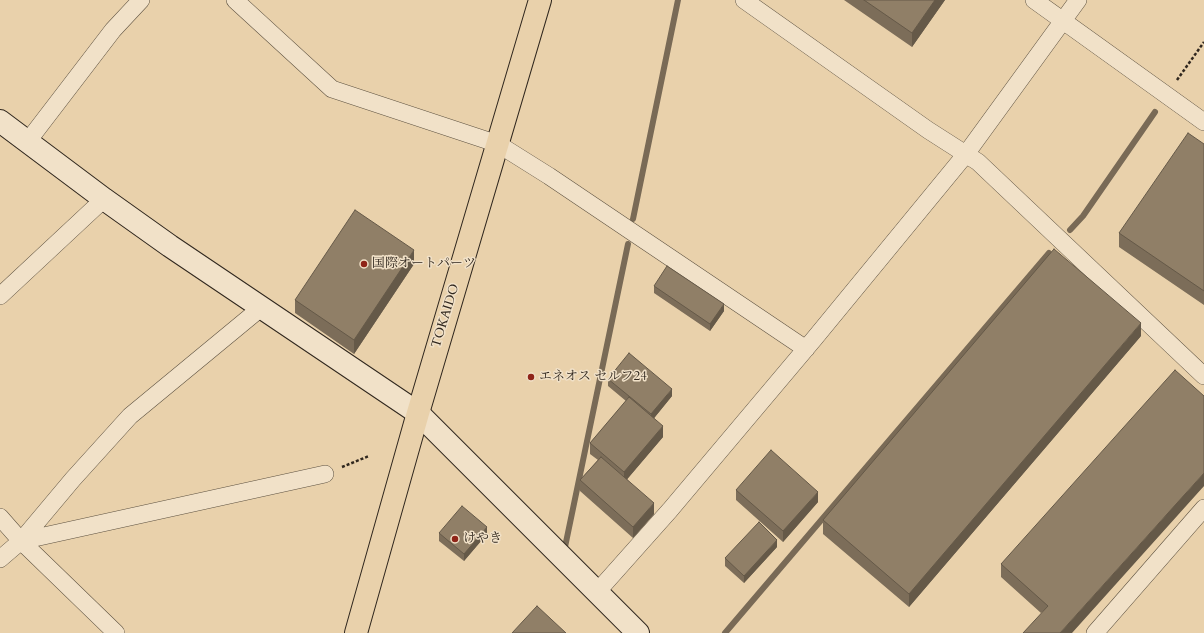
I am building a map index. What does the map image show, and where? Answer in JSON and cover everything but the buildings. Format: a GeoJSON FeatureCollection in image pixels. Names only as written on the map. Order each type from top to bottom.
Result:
{"type":"FeatureCollection","features":[{"type":"Feature","properties":{"kind":"highway","name":"TOKAIDO"},"geometry":{"type":"LineString","coordinates":[[356,633],[418,412],[540,0]]}},
{"type":"Feature","properties":{"kind":"street"},"geometry":{"type":"LineString","coordinates":[[28,141],[114,30],[140,0]]}},
{"type":"Feature","properties":{"kind":"street"},"geometry":{"type":"LineString","coordinates":[[235,0],[332,89],[498,144],[549,176],[806,348]]}},
{"type":"Feature","properties":{"kind":"street"},"geometry":{"type":"LineString","coordinates":[[744,0],[984,168],[1204,376]]}},
{"type":"Feature","properties":{"kind":"street"},"geometry":{"type":"LineString","coordinates":[[1034,0],[1204,122]]}},
{"type":"Feature","properties":{"kind":"street"},"geometry":{"type":"LineString","coordinates":[[597,592],[670,510],[966,154],[1078,0]]}},
{"type":"Feature","properties":{"kind":"street"},"geometry":{"type":"LineString","coordinates":[[0,121],[104,199],[170,246],[418,412],[638,633]]}},
{"type":"Feature","properties":{"kind":"street"},"geometry":{"type":"LineString","coordinates":[[0,296],[104,199]]}},
{"type":"Feature","properties":{"kind":"street"},"geometry":{"type":"LineString","coordinates":[[0,559],[21,541],[130,416],[262,307]]}},
{"type":"Feature","properties":{"kind":"street"},"geometry":{"type":"LineString","coordinates":[[21,541],[325,474]]}},
{"type":"Feature","properties":{"kind":"street"},"geometry":{"type":"LineString","coordinates":[[1095,633],[1204,508]]}},
{"type":"Feature","properties":{"kind":"street"},"geometry":{"type":"LineString","coordinates":[[0,517],[21,541],[116,633]]}},
{"type":"Feature","properties":{"kind":"path"},"geometry":{"type":"LineString","coordinates":[[1166,95],[1204,42]]}},
{"type":"Feature","properties":{"kind":"path"},"geometry":{"type":"LineString","coordinates":[[325,474],[368,456]]}},
{"type":"Feature","properties":{"kind":"waterway"},"geometry":{"type":"LineString","coordinates":[[633,219],[678,0]]}},
{"type":"Feature","properties":{"kind":"waterway"},"geometry":{"type":"LineString","coordinates":[[1070,230],[1083,216],[1155,112]]}},
{"type":"Feature","properties":{"kind":"waterway"},"geometry":{"type":"LineString","coordinates":[[565,547],[628,244]]}},
{"type":"Feature","properties":{"kind":"waterway"},"geometry":{"type":"LineString","coordinates":[[725,633],[1049,253]]}},
{"type":"Feature","properties":{"kind":"place","name":"国際オートパーツ"},"geometry":{"type":"Point","coordinates":[364,264]}},
{"type":"Feature","properties":{"kind":"place","name":"エネオス セルフ24"},"geometry":{"type":"Point","coordinates":[531,377]}},
{"type":"Feature","properties":{"kind":"place","name":"けやき"},"geometry":{"type":"Point","coordinates":[455,539]}}]}
